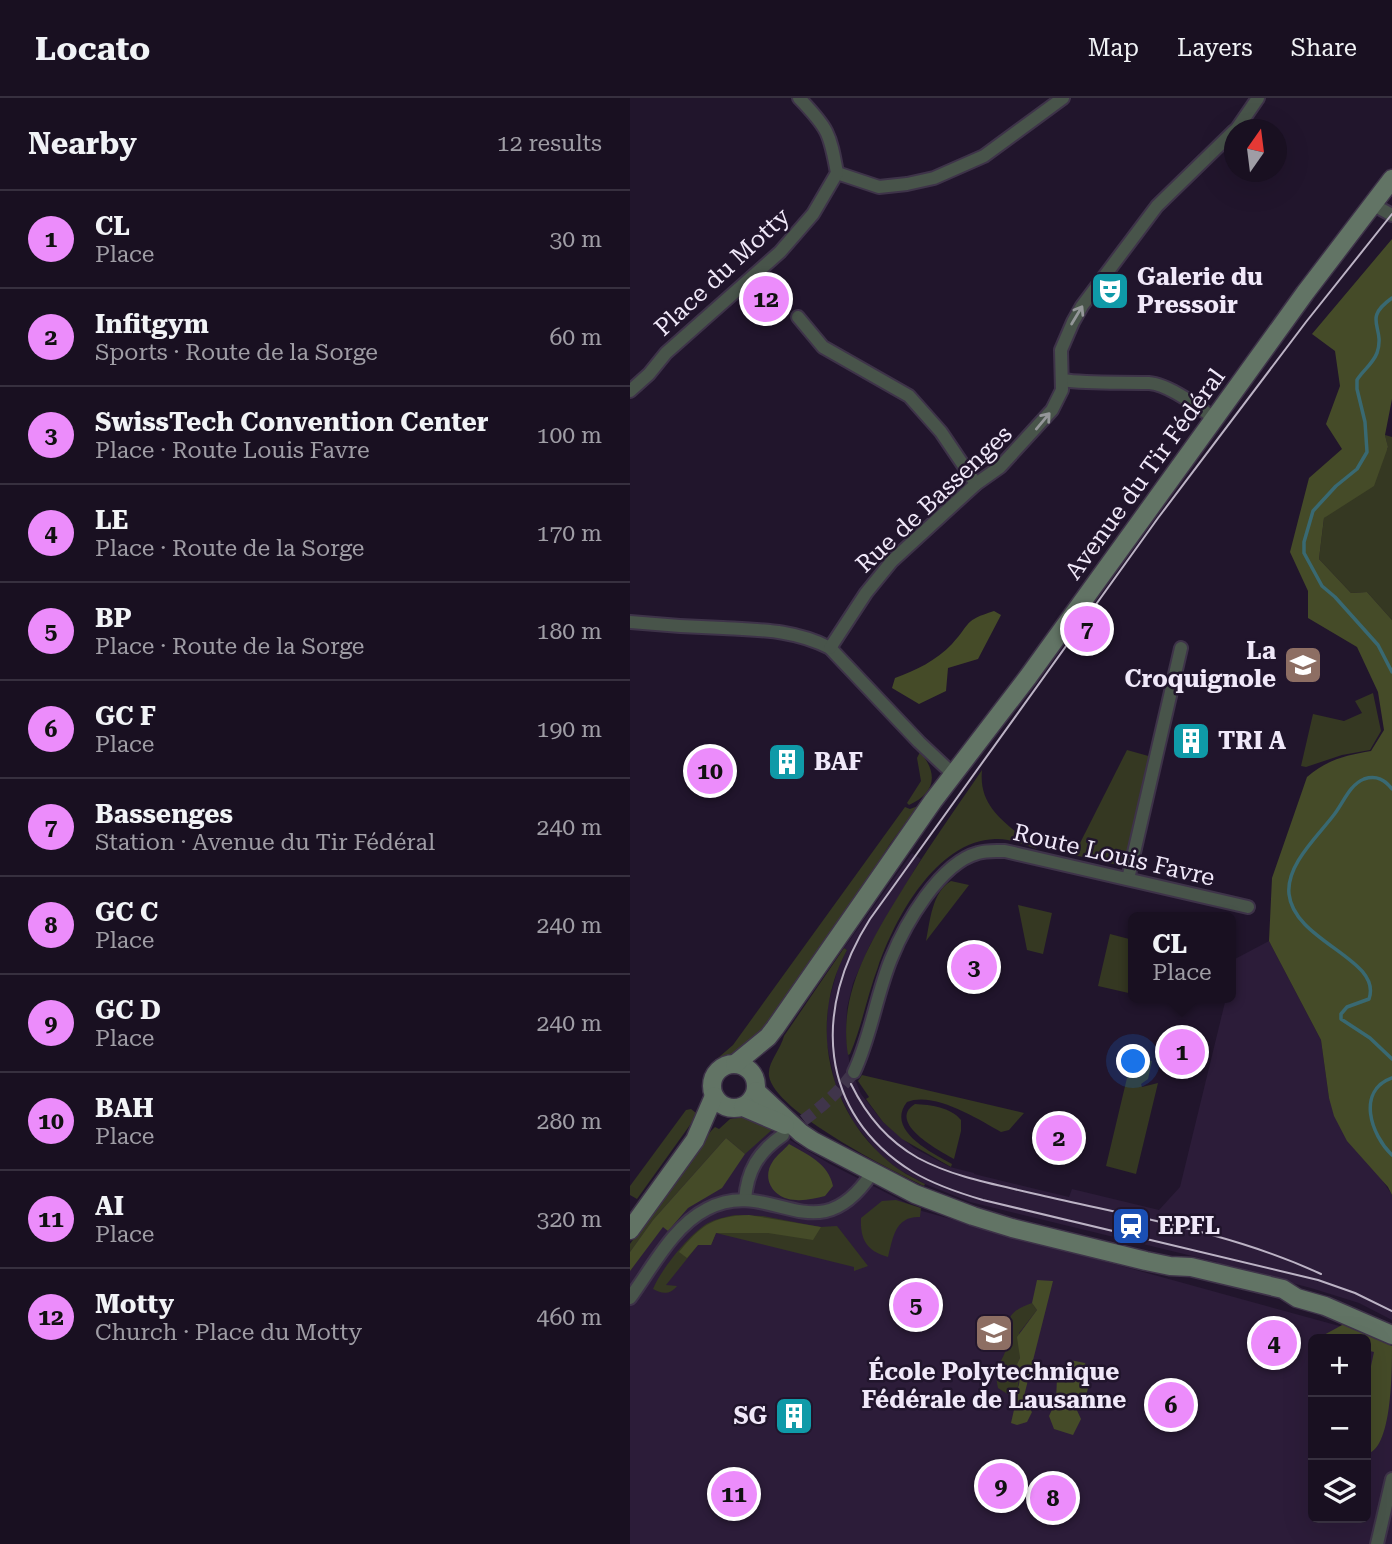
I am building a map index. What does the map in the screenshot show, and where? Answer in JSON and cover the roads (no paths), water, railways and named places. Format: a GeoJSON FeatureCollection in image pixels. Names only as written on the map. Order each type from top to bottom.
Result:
{"type":"FeatureCollection","features":[{"type":"Feature","properties":{"kind":"main road","name":"Avenue du Tir Fédéral"},"geometry":{"type":"LineString","coordinates":[[735,1064],[768,1037],[933,801],[1028,677],[1392,179]]}},
{"type":"Feature","properties":{"kind":"main road","name":"Avenue du Tir Fédéral"},"geometry":{"type":"LineString","coordinates":[[755,1085],[768,1037]]}},
{"type":"Feature","properties":{"kind":"main road"},"geometry":{"type":"LineString","coordinates":[[792,1134],[755,1085],[750,1070],[735,1064],[725,1066],[716,1073],[712,1084],[714,1096],[719,1103],[737,1107],[915,1195],[1012,1228],[1170,1266],[1190,1277],[1277,1298],[1297,1298],[1325,1306],[1392,1335]]}},
{"type":"Feature","properties":{"kind":"main road"},"geometry":{"type":"LineString","coordinates":[[695,1140],[737,1107],[751,1100],[755,1085]]}},
{"type":"Feature","properties":{"kind":"main road"},"geometry":{"type":"LineString","coordinates":[[630,1230],[695,1140],[714,1096]]}},
{"type":"Feature","properties":{"kind":"street"},"geometry":{"type":"LineString","coordinates":[[799,98],[827,129],[837,173],[879,187],[934,178],[956,170],[1009,139],[1046,103],[1063,98]]}},
{"type":"Feature","properties":{"kind":"street","name":"Rue de Bassenges"},"geometry":{"type":"LineString","coordinates":[[1243,119],[1258,98]]}},
{"type":"Feature","properties":{"kind":"street","name":"Rue de Bassenges"},"geometry":{"type":"LineString","coordinates":[[830,648],[866,593],[892,561],[975,484],[1000,467],[1052,410],[1062,390],[1061,350],[1082,306],[1157,206],[1224,141]]}},
{"type":"Feature","properties":{"kind":"street","name":"Place du Motty"},"geometry":{"type":"LineString","coordinates":[[630,391],[649,374],[666,353],[780,252],[813,214],[837,173]]}},
{"type":"Feature","properties":{"kind":"street"},"geometry":{"type":"LineString","coordinates":[[1372,204],[1392,215]]}},
{"type":"Feature","properties":{"kind":"street"},"geometry":{"type":"LineString","coordinates":[[797,317],[823,348],[909,396],[941,432],[975,484]]}},
{"type":"Feature","properties":{"kind":"street"},"geometry":{"type":"LineString","coordinates":[[1062,380],[1151,383],[1189,399],[1215,419]]}},
{"type":"Feature","properties":{"kind":"street"},"geometry":{"type":"LineString","coordinates":[[630,622],[792,633],[812,639],[830,648],[954,775]]}},
{"type":"Feature","properties":{"kind":"street"},"geometry":{"type":"LineString","coordinates":[[1128,879],[1181,648]]}},
{"type":"Feature","properties":{"kind":"street","name":"Route Louis Favre"},"geometry":{"type":"LineString","coordinates":[[854,1072],[870,1030],[890,960],[901,937],[917,909],[935,886],[966,858],[989,850],[1005,851],[1248,907]]}},
{"type":"Feature","properties":{"kind":"street"},"geometry":{"type":"LineString","coordinates":[[745,1200],[746,1181],[750,1170],[769,1144],[792,1134]]}},
{"type":"Feature","properties":{"kind":"street"},"geometry":{"type":"LineString","coordinates":[[630,1298],[672,1240],[696,1215],[710,1207],[745,1200],[794,1210],[830,1211],[852,1199],[872,1173]]}},
{"type":"Feature","properties":{"kind":"street"},"geometry":{"type":"LineString","coordinates":[[1377,1544],[1392,1479]]}},
{"type":"Feature","properties":{"kind":"waterway"},"geometry":{"type":"LineString","coordinates":[[1392,298],[1378,312],[1376,318],[1379,336],[1377,353],[1357,380],[1365,422],[1367,452],[1357,469],[1336,486],[1313,511],[1304,542],[1304,553],[1322,586],[1378,645],[1392,672]]}},
{"type":"Feature","properties":{"kind":"waterway"},"geometry":{"type":"LineString","coordinates":[[1392,789],[1377,778],[1364,779],[1354,786],[1297,862],[1289,883],[1294,911],[1320,938],[1363,972],[1370,985],[1369,999],[1347,1007],[1341,1014],[1341,1019],[1370,1038],[1392,1059]]}},
{"type":"Feature","properties":{"kind":"waterway"},"geometry":{"type":"LineString","coordinates":[[1392,1078],[1381,1084],[1371,1103],[1373,1125],[1392,1155]]}},
{"type":"Feature","properties":{"kind":"tunnel"},"geometry":{"type":"LineString","coordinates":[[789,1131],[824,1104],[854,1072]]}},
{"type":"Feature","properties":{"kind":"tram line"},"geometry":{"type":"LineString","coordinates":[[1392,214],[1306,322],[1158,518],[870,919],[852,953],[839,988],[833,1023],[834,1057],[842,1089],[858,1120],[881,1148],[921,1177],[983,1200],[1318,1280],[1355,1293],[1392,1311]]}},
{"type":"Feature","properties":{"kind":"tram line"},"geometry":{"type":"LineString","coordinates":[[851,1084],[871,1117],[888,1135],[907,1151],[932,1165],[978,1180],[1218,1237],[1253,1247],[1321,1274]]}},
{"type":"Feature","properties":{"kind":"place","name":"Galerie du Pressoir"},"geometry":{"type":"Point","coordinates":[1110,291]}},
{"type":"Feature","properties":{"kind":"place","name":"Motty"},"geometry":{"type":"Point","coordinates":[766,299]}},
{"type":"Feature","properties":{"kind":"place","name":"Bassenges"},"geometry":{"type":"Point","coordinates":[1087,629]}},
{"type":"Feature","properties":{"kind":"place","name":"La Croquignole"},"geometry":{"type":"Point","coordinates":[1303,665]}},
{"type":"Feature","properties":{"kind":"place","name":"TRI A"},"geometry":{"type":"Point","coordinates":[1191,741]}},
{"type":"Feature","properties":{"kind":"place","name":"BAF"},"geometry":{"type":"Point","coordinates":[787,762]}},
{"type":"Feature","properties":{"kind":"place","name":"BAH"},"geometry":{"type":"Point","coordinates":[710,771]}},
{"type":"Feature","properties":{"kind":"place","name":"SwissTech Convention Center"},"geometry":{"type":"Point","coordinates":[974,967]}},
{"type":"Feature","properties":{"kind":"place","name":"CL"},"geometry":{"type":"Point","coordinates":[1182,1052]}},
{"type":"Feature","properties":{"kind":"place","name":"Infitgym"},"geometry":{"type":"Point","coordinates":[1059,1138]}},
{"type":"Feature","properties":{"kind":"place","name":"EPFL"},"geometry":{"type":"Point","coordinates":[1131,1226]}},
{"type":"Feature","properties":{"kind":"place","name":"BP"},"geometry":{"type":"Point","coordinates":[916,1305]}},
{"type":"Feature","properties":{"kind":"place","name":"École Polytechnique Fédérale de Lausanne"},"geometry":{"type":"Point","coordinates":[994,1333]}},
{"type":"Feature","properties":{"kind":"place","name":"LE"},"geometry":{"type":"Point","coordinates":[1274,1343]}},
{"type":"Feature","properties":{"kind":"place","name":"GC F"},"geometry":{"type":"Point","coordinates":[1171,1405]}},
{"type":"Feature","properties":{"kind":"place","name":"SG"},"geometry":{"type":"Point","coordinates":[794,1416]}},
{"type":"Feature","properties":{"kind":"place","name":"GC D"},"geometry":{"type":"Point","coordinates":[1001,1486]}},
{"type":"Feature","properties":{"kind":"place","name":"AI"},"geometry":{"type":"Point","coordinates":[734,1494]}},
{"type":"Feature","properties":{"kind":"place","name":"GC C"},"geometry":{"type":"Point","coordinates":[1053,1498]}}]}
